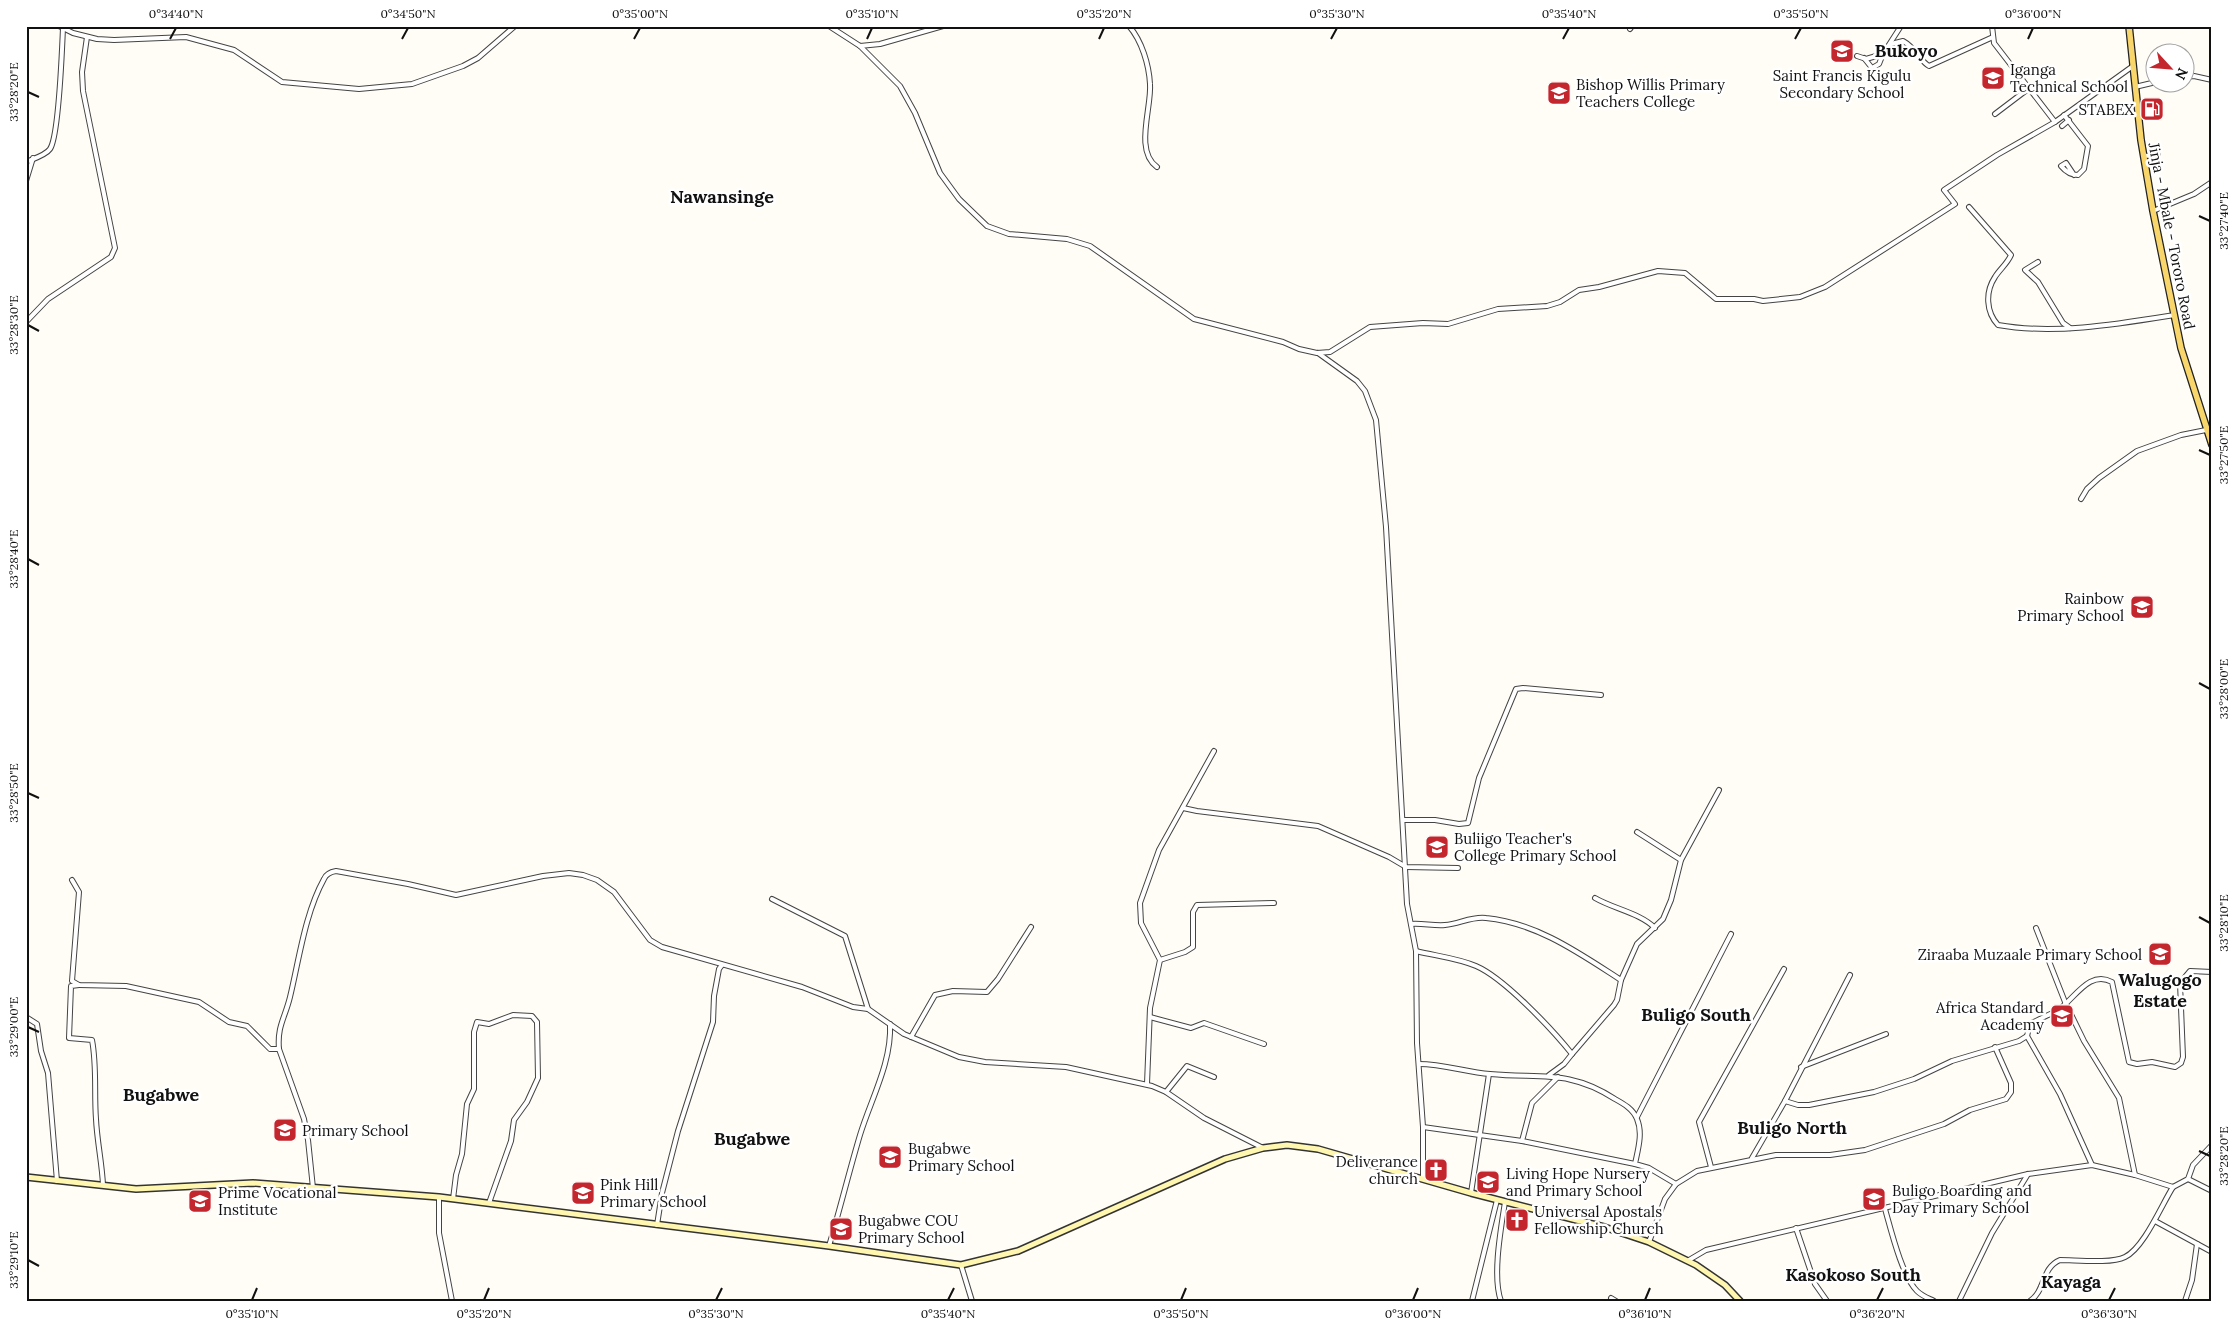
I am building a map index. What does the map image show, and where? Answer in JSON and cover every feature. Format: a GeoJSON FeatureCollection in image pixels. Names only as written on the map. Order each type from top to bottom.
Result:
{"type":"FeatureCollection","features":[{"type":"Feature","properties":{"kind":"main road","name":"Jinja - Mbale - Tororo Road"},"geometry":{"type":"LineString","coordinates":[[2129,26],[2135,87],[2153,212],[2181,348],[2212,446]]}},
{"type":"Feature","properties":{"kind":"street"},"geometry":{"type":"LineString","coordinates":[[26,162],[46,152],[51,146],[59,100],[61,27],[87,37],[114,40],[186,37],[234,50],[282,82],[359,89],[412,84],[463,66],[478,58],[515,26]]}},
{"type":"Feature","properties":{"kind":"street"},"geometry":{"type":"LineString","coordinates":[[829,26],[860,46],[900,86],[915,113],[940,173],[959,199],[987,226],[1009,234],[1067,239],[1090,246],[1194,319],[1317,352],[1330,352],[1370,327],[1423,323],[1448,324],[1498,309],[1547,306],[1560,302],[1579,290],[1618,283],[1658,272],[1685,273],[1716,299],[1754,299],[1764,301],[1800,297],[1825,287],[1955,204],[1944,190],[1997,155],[2055,122],[2133,66]]}},
{"type":"Feature","properties":{"kind":"street"},"geometry":{"type":"LineString","coordinates":[[860,46],[880,44],[943,26]]}},
{"type":"Feature","properties":{"kind":"street"},"geometry":{"type":"LineString","coordinates":[[1129,26],[1144,54],[1150,85],[1144,134],[1152,164],[1156,167]]}},
{"type":"Feature","properties":{"kind":"street"},"geometry":{"type":"LineString","coordinates":[[1863,58],[1872,68],[1879,64],[1883,54],[1901,26]]}},
{"type":"Feature","properties":{"kind":"street"},"geometry":{"type":"LineString","coordinates":[[1992,26],[1994,43],[2055,122]]}},
{"type":"Feature","properties":{"kind":"street"},"geometry":{"type":"LineString","coordinates":[[26,322],[48,299],[111,257],[115,248],[83,91],[82,72],[87,37]]}},
{"type":"Feature","properties":{"kind":"street"},"geometry":{"type":"LineString","coordinates":[[1891,44],[1903,41],[1911,45],[1924,62],[1930,66],[1993,37]]}},
{"type":"Feature","properties":{"kind":"street"},"geometry":{"type":"LineString","coordinates":[[1857,56],[1863,58],[1877,57],[1883,54]]}},
{"type":"Feature","properties":{"kind":"street"},"geometry":{"type":"LineString","coordinates":[[2196,76],[2212,80]]}},
{"type":"Feature","properties":{"kind":"street"},"geometry":{"type":"LineString","coordinates":[[2135,87],[2146,84]]}},
{"type":"Feature","properties":{"kind":"street"},"geometry":{"type":"LineString","coordinates":[[1995,114],[2028,89]]}},
{"type":"Feature","properties":{"kind":"street"},"geometry":{"type":"LineString","coordinates":[[2064,114],[2088,146],[2084,169],[2078,175],[2074,175]]}},
{"type":"Feature","properties":{"kind":"street"},"geometry":{"type":"LineString","coordinates":[[2062,126],[2069,120]]}},
{"type":"Feature","properties":{"kind":"street"},"geometry":{"type":"LineString","coordinates":[[2144,156],[2158,154]]}},
{"type":"Feature","properties":{"kind":"street"},"geometry":{"type":"LineString","coordinates":[[26,181],[33,158]]}},
{"type":"Feature","properties":{"kind":"street"},"geometry":{"type":"LineString","coordinates":[[2153,212],[2194,194],[2212,182]]}},
{"type":"Feature","properties":{"kind":"street"},"geometry":{"type":"LineString","coordinates":[[1970,207],[2011,256],[2009,262],[1994,278],[1989,294],[1988,306],[1992,318],[1998,325],[2018,328],[2070,328],[2174,315]]}},
{"type":"Feature","properties":{"kind":"street"},"geometry":{"type":"LineString","coordinates":[[2038,262],[2025,270],[2038,282],[2063,323],[2070,328]]}},
{"type":"Feature","properties":{"kind":"street"},"geometry":{"type":"LineString","coordinates":[[1317,352],[1357,381],[1365,392],[1376,420],[1386,527],[1407,904],[1416,951],[1423,1127],[1423,1178]]}},
{"type":"Feature","properties":{"kind":"street"},"geometry":{"type":"LineString","coordinates":[[2081,499],[2087,489],[2099,478],[2137,451],[2176,436],[2206,430]]}},
{"type":"Feature","properties":{"kind":"street"},"geometry":{"type":"LineString","coordinates":[[1403,820],[1468,823],[1479,778],[1516,689],[1540,689],[1602,696]]}},
{"type":"Feature","properties":{"kind":"street"},"geometry":{"type":"LineString","coordinates":[[1147,1084],[1150,1017],[1160,960],[1141,923],[1140,903],[1159,850],[1214,751]]}},
{"type":"Feature","properties":{"kind":"street"},"geometry":{"type":"LineString","coordinates":[[1549,1075],[1564,1064],[1617,1000],[1621,980],[1637,944],[1663,919],[1671,900],[1681,860],[1719,790]]}},
{"type":"Feature","properties":{"kind":"street"},"geometry":{"type":"LineString","coordinates":[[1183,808],[1318,826],[1389,857],[1406,868],[1458,868]]}},
{"type":"Feature","properties":{"kind":"street"},"geometry":{"type":"LineString","coordinates":[[1637,832],[1681,860]]}},
{"type":"Feature","properties":{"kind":"street"},"geometry":{"type":"LineString","coordinates":[[313,1188],[304,1119],[279,1049],[279,1026],[288,1003],[303,935],[324,878],[336,871],[456,895],[543,876],[569,873],[584,874],[597,880],[614,892],[650,940],[662,947],[802,987],[853,1007],[868,1009],[911,1037],[973,1061],[1066,1067],[1147,1084],[1166,1092],[1204,1118],[1263,1148]]}},
{"type":"Feature","properties":{"kind":"street"},"geometry":{"type":"LineString","coordinates":[[72,880],[80,892],[72,981],[79,985]]}},
{"type":"Feature","properties":{"kind":"street"},"geometry":{"type":"LineString","coordinates":[[1596,898],[1619,910],[1641,917],[1654,928]]}},
{"type":"Feature","properties":{"kind":"street"},"geometry":{"type":"LineString","coordinates":[[772,899],[845,936],[868,1009]]}},
{"type":"Feature","properties":{"kind":"street"},"geometry":{"type":"LineString","coordinates":[[1160,960],[1185,952],[1193,947],[1193,912],[1197,905],[1274,903]]}},
{"type":"Feature","properties":{"kind":"street"},"geometry":{"type":"LineString","coordinates":[[1411,924],[1444,925],[1486,918],[1512,924],[1534,930],[1559,942],[1621,980]]}},
{"type":"Feature","properties":{"kind":"street"},"geometry":{"type":"LineString","coordinates":[[911,1037],[935,996],[953,991],[986,992],[1002,972],[1032,927]]}},
{"type":"Feature","properties":{"kind":"street"},"geometry":{"type":"LineString","coordinates":[[2036,928],[2065,1002],[2084,1041],[2119,1098],[2135,1175]]}},
{"type":"Feature","properties":{"kind":"street"},"geometry":{"type":"LineString","coordinates":[[1637,1117],[1731,934]]}},
{"type":"Feature","properties":{"kind":"street"},"geometry":{"type":"LineString","coordinates":[[1416,951],[1462,961],[1488,973],[1560,1038],[1572,1054]]}},
{"type":"Feature","properties":{"kind":"street"},"geometry":{"type":"LineString","coordinates":[[658,1225],[662,1193],[678,1131],[713,1022],[714,996],[719,969],[722,965]]}},
{"type":"Feature","properties":{"kind":"street"},"geometry":{"type":"LineString","coordinates":[[1711,1167],[1699,1122],[1784,969]]}},
{"type":"Feature","properties":{"kind":"street"},"geometry":{"type":"LineString","coordinates":[[2092,1165],[2060,1094],[2027,1036],[2030,1024],[2060,1009],[2065,1002],[2090,982],[2099,978],[2107,979],[2112,982],[2129,1062],[2136,1064],[2152,1062],[2175,1067],[2183,1057],[2180,983],[2190,971],[2212,972]]}},
{"type":"Feature","properties":{"kind":"street"},"geometry":{"type":"LineString","coordinates":[[1752,1158],[1785,1101],[1850,975]]}},
{"type":"Feature","properties":{"kind":"street"},"geometry":{"type":"LineString","coordinates":[[103,1185],[94,1092],[96,1058],[92,1040],[69,1038],[71,986],[126,986],[199,1002],[229,1022],[247,1026],[270,1049],[279,1049]]}},
{"type":"Feature","properties":{"kind":"street"},"geometry":{"type":"LineString","coordinates":[[453,1199],[456,1176],[462,1154],[467,1104],[474,1089],[474,1032],[477,1022],[489,1024],[513,1015],[532,1016],[537,1022],[538,1078],[527,1102],[514,1120],[512,1141],[489,1204]]}},
{"type":"Feature","properties":{"kind":"street"},"geometry":{"type":"LineString","coordinates":[[26,1017],[37,1024],[41,1051],[48,1073],[57,1181]]}},
{"type":"Feature","properties":{"kind":"street"},"geometry":{"type":"LineString","coordinates":[[1150,1017],[1191,1028],[1204,1023],[1264,1044]]}},
{"type":"Feature","properties":{"kind":"street"},"geometry":{"type":"LineString","coordinates":[[829,1246],[860,1136],[884,1066],[891,1038],[890,1024]]}},
{"type":"Feature","properties":{"kind":"street"},"geometry":{"type":"LineString","coordinates":[[1801,1067],[1886,1034]]}},
{"type":"Feature","properties":{"kind":"street"},"geometry":{"type":"LineString","coordinates":[[1785,1101],[1809,1105],[1874,1092],[1914,1079],[1952,1061],[2019,1041],[2027,1036]]}},
{"type":"Feature","properties":{"kind":"street"},"geometry":{"type":"LineString","coordinates":[[1649,1242],[1665,1199],[1676,1184],[1686,1176],[1711,1167],[1752,1158],[1776,1155],[1830,1155],[1865,1150],[1944,1124],[1970,1110],[2006,1099],[2011,1092],[2011,1083],[1995,1047]]}},
{"type":"Feature","properties":{"kind":"street"},"geometry":{"type":"LineString","coordinates":[[1419,1064],[1433,1064],[1489,1074],[1549,1075],[1583,1082],[1602,1090],[1628,1107],[1637,1117],[1640,1136],[1635,1164]]}},
{"type":"Feature","properties":{"kind":"street"},"geometry":{"type":"LineString","coordinates":[[1166,1092],[1187,1066],[1214,1076]]}},
{"type":"Feature","properties":{"kind":"street"},"geometry":{"type":"LineString","coordinates":[[1471,1193],[1489,1074]]}},
{"type":"Feature","properties":{"kind":"street"},"geometry":{"type":"LineString","coordinates":[[1522,1141],[1532,1103],[1558,1077]]}},
{"type":"Feature","properties":{"kind":"street"},"geometry":{"type":"LineString","coordinates":[[1423,1127],[1522,1141],[1635,1164],[1649,1168],[1676,1184]]}},
{"type":"Feature","properties":{"kind":"street"},"geometry":{"type":"LineString","coordinates":[[26,1178],[136,1189],[253,1183],[438,1197],[829,1246],[962,1265],[1018,1251],[1225,1159],[1263,1148],[1287,1145],[1318,1149],[1471,1193],[1604,1227],[1649,1242],[1689,1260],[1720,1282],[1740,1301]]}},
{"type":"Feature","properties":{"kind":"street"},"geometry":{"type":"LineString","coordinates":[[2030,1301],[2039,1290],[2046,1270],[2052,1263],[2060,1260],[2114,1260],[2131,1253],[2155,1221],[2173,1187],[2188,1179],[2193,1165],[2212,1145]]}},
{"type":"Feature","properties":{"kind":"street"},"geometry":{"type":"LineString","coordinates":[[1689,1260],[1706,1250],[1756,1240],[1796,1228],[2028,1174],[2092,1165],[2135,1175],[2173,1187]]}},
{"type":"Feature","properties":{"kind":"street"},"geometry":{"type":"LineString","coordinates":[[1959,1301],[1997,1225],[2028,1174]]}},
{"type":"Feature","properties":{"kind":"street"},"geometry":{"type":"LineString","coordinates":[[2188,1179],[2212,1191]]}},
{"type":"Feature","properties":{"kind":"street"},"geometry":{"type":"LineString","coordinates":[[438,1197],[439,1234],[452,1301]]}},
{"type":"Feature","properties":{"kind":"street"},"geometry":{"type":"LineString","coordinates":[[1472,1301],[1498,1200]]}},
{"type":"Feature","properties":{"kind":"street"},"geometry":{"type":"LineString","coordinates":[[1501,1301],[1498,1290],[1500,1233],[1505,1202]]}},
{"type":"Feature","properties":{"kind":"street"},"geometry":{"type":"LineString","coordinates":[[1885,1208],[1896,1246],[1911,1284],[1918,1292],[1934,1301]]}},
{"type":"Feature","properties":{"kind":"street"},"geometry":{"type":"LineString","coordinates":[[2155,1221],[2212,1252]]}},
{"type":"Feature","properties":{"kind":"street"},"geometry":{"type":"LineString","coordinates":[[1796,1228],[1815,1284],[1827,1301]]}},
{"type":"Feature","properties":{"kind":"street"},"geometry":{"type":"LineString","coordinates":[[2185,1301],[2192,1280],[2197,1244]]}},
{"type":"Feature","properties":{"kind":"street"},"geometry":{"type":"LineString","coordinates":[[962,1265],[972,1301]]}},
{"type":"Feature","properties":{"kind":"place","name":"Saint Francis Kigulu Secondary School"},"geometry":{"type":"Point","coordinates":[1842,51]}},
{"type":"Feature","properties":{"kind":"place","name":"Iganga Technical School"},"geometry":{"type":"Point","coordinates":[1993,78]}},
{"type":"Feature","properties":{"kind":"place","name":"Bishop Willis Primary Teachers College"},"geometry":{"type":"Point","coordinates":[1559,93]}},
{"type":"Feature","properties":{"kind":"place","name":"STABEX"},"geometry":{"type":"Point","coordinates":[2152,109]}},
{"type":"Feature","properties":{"kind":"place","name":"Rainbow Primary School"},"geometry":{"type":"Point","coordinates":[2142,607]}},
{"type":"Feature","properties":{"kind":"place","name":"Buliigo Teacher's College Primary School"},"geometry":{"type":"Point","coordinates":[1437,847]}},
{"type":"Feature","properties":{"kind":"place","name":"Ziraaba Muzaale Primary School"},"geometry":{"type":"Point","coordinates":[2160,954]}},
{"type":"Feature","properties":{"kind":"place","name":"Africa Standard Academy"},"geometry":{"type":"Point","coordinates":[2062,1016]}},
{"type":"Feature","properties":{"kind":"place","name":"Primary School"},"geometry":{"type":"Point","coordinates":[285,1130]}},
{"type":"Feature","properties":{"kind":"place","name":"Bugabwe Primary School"},"geometry":{"type":"Point","coordinates":[890,1157]}},
{"type":"Feature","properties":{"kind":"place","name":"Deliverance church"},"geometry":{"type":"Point","coordinates":[1436,1170]}},
{"type":"Feature","properties":{"kind":"place","name":"Living Hope Nursery and Primary School"},"geometry":{"type":"Point","coordinates":[1488,1182]}},
{"type":"Feature","properties":{"kind":"place","name":"Pink Hill Primary School"},"geometry":{"type":"Point","coordinates":[583,1193]}},
{"type":"Feature","properties":{"kind":"place","name":"Buligo Boarding and Day Primary School"},"geometry":{"type":"Point","coordinates":[1874,1199]}},
{"type":"Feature","properties":{"kind":"place","name":"Prime Vocational Institute"},"geometry":{"type":"Point","coordinates":[200,1201]}},
{"type":"Feature","properties":{"kind":"place","name":"Universal Apostals Fellowship Church"},"geometry":{"type":"Point","coordinates":[1517,1220]}},
{"type":"Feature","properties":{"kind":"place","name":"Bugabwe COU Primary School"},"geometry":{"type":"Point","coordinates":[841,1229]}},
{"type":"Feature","properties":{"kind":"district","name":"Bukoyo"},"geometry":{"type":"Point","coordinates":[1906,50]}},
{"type":"Feature","properties":{"kind":"district","name":"Nawansinge"},"geometry":{"type":"Point","coordinates":[722,196]}},
{"type":"Feature","properties":{"kind":"district","name":"Walugogo Estate"},"geometry":{"type":"Point","coordinates":[2160,990]}},
{"type":"Feature","properties":{"kind":"district","name":"Buligo South"},"geometry":{"type":"Point","coordinates":[1696,1014]}},
{"type":"Feature","properties":{"kind":"district","name":"Bugabwe"},"geometry":{"type":"Point","coordinates":[161,1094]}},
{"type":"Feature","properties":{"kind":"district","name":"Buligo North"},"geometry":{"type":"Point","coordinates":[1792,1127]}},
{"type":"Feature","properties":{"kind":"district","name":"Bugabwe"},"geometry":{"type":"Point","coordinates":[752,1138]}},
{"type":"Feature","properties":{"kind":"district","name":"Kasokoso South"},"geometry":{"type":"Point","coordinates":[1853,1274]}},
{"type":"Feature","properties":{"kind":"district","name":"Kayaga"},"geometry":{"type":"Point","coordinates":[2071,1281]}}]}
